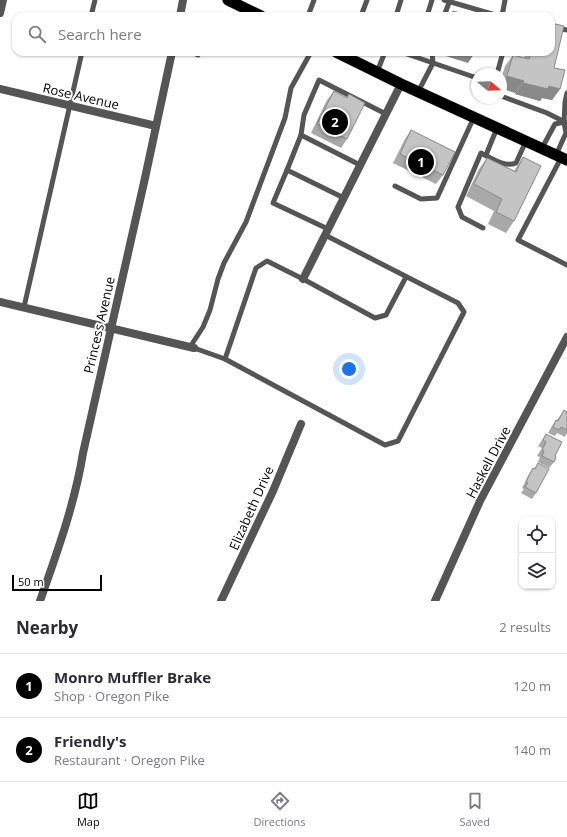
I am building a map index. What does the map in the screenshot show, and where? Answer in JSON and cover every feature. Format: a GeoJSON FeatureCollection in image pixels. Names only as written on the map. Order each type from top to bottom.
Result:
{"type":"FeatureCollection","features":[{"type":"Feature","properties":{"kind":"highway"},"geometry":{"type":"LineString","coordinates":[[231,0],[254,12]]}},
{"type":"Feature","properties":{"kind":"highway"},"geometry":{"type":"LineString","coordinates":[[351,56],[376,72],[562,158]]}},
{"type":"Feature","properties":{"kind":"street"},"geometry":{"type":"LineString","coordinates":[[0,12],[3,0]]}},
{"type":"Feature","properties":{"kind":"street"},"geometry":{"type":"LineString","coordinates":[[181,12],[184,0]]}},
{"type":"Feature","properties":{"kind":"street","name":"Princess Avenue"},"geometry":{"type":"LineString","coordinates":[[40,601],[79,480],[83,452],[171,56]]}},
{"type":"Feature","properties":{"kind":"street"},"geometry":{"type":"LineString","coordinates":[[303,279],[401,84]]}},
{"type":"Feature","properties":{"kind":"street","name":"Rose Avenue"},"geometry":{"type":"LineString","coordinates":[[0,89],[156,126]]}},
{"type":"Feature","properties":{"kind":"street"},"geometry":{"type":"LineString","coordinates":[[0,302],[111,327],[192,348]]}},
{"type":"Feature","properties":{"kind":"street","name":"Haskell Drive"},"geometry":{"type":"LineString","coordinates":[[435,601],[480,501],[567,336]]}},
{"type":"Feature","properties":{"kind":"street","name":"Elizabeth Drive"},"geometry":{"type":"LineString","coordinates":[[221,601],[273,491],[301,424]]}},
{"type":"Feature","properties":{"kind":"lane"},"geometry":{"type":"LineString","coordinates":[[92,12],[95,0]]}},
{"type":"Feature","properties":{"kind":"lane"},"geometry":{"type":"LineString","coordinates":[[310,12],[314,0]]}},
{"type":"Feature","properties":{"kind":"lane"},"geometry":{"type":"LineString","coordinates":[[362,12],[367,0]]}},
{"type":"Feature","properties":{"kind":"lane"},"geometry":{"type":"LineString","coordinates":[[397,12],[401,0]]}},
{"type":"Feature","properties":{"kind":"lane"},"geometry":{"type":"LineString","coordinates":[[428,12],[432,0]]}},
{"type":"Feature","properties":{"kind":"lane"},"geometry":{"type":"LineString","coordinates":[[445,12],[448,0],[486,12]]}},
{"type":"Feature","properties":{"kind":"lane"},"geometry":{"type":"LineString","coordinates":[[503,12],[506,0]]}},
{"type":"Feature","properties":{"kind":"lane"},"geometry":{"type":"LineString","coordinates":[[555,28],[567,30]]}},
{"type":"Feature","properties":{"kind":"lane"},"geometry":{"type":"LineString","coordinates":[[24,307],[81,56]]}},
{"type":"Feature","properties":{"kind":"lane"},"geometry":{"type":"LineString","coordinates":[[309,56],[291,88],[285,118],[246,222],[224,263],[210,310],[203,328],[192,348],[226,359],[385,445],[398,441],[464,312],[458,303],[406,277],[273,203],[301,135],[304,115],[320,80],[386,114]]}},
{"type":"Feature","properties":{"kind":"lane"},"geometry":{"type":"LineString","coordinates":[[376,72],[383,56]]}},
{"type":"Feature","properties":{"kind":"lane"},"geometry":{"type":"LineString","coordinates":[[419,56],[433,63],[471,76]]}},
{"type":"Feature","properties":{"kind":"lane"},"geometry":{"type":"LineString","coordinates":[[418,92],[433,63],[432,56]]}},
{"type":"Feature","properties":{"kind":"lane"},"geometry":{"type":"LineString","coordinates":[[499,68],[502,56]]}},
{"type":"Feature","properties":{"kind":"lane"},"geometry":{"type":"LineString","coordinates":[[567,93],[566,134],[562,158],[518,240],[567,265]]}},
{"type":"Feature","properties":{"kind":"lane"},"geometry":{"type":"LineString","coordinates":[[507,98],[547,113],[566,122]]}},
{"type":"Feature","properties":{"kind":"lane"},"geometry":{"type":"LineString","coordinates":[[395,186],[421,199],[437,198],[474,118]]}},
{"type":"Feature","properties":{"kind":"lane"},"geometry":{"type":"LineString","coordinates":[[541,148],[555,124],[566,122]]}},
{"type":"Feature","properties":{"kind":"lane"},"geometry":{"type":"LineString","coordinates":[[486,155],[497,128]]}},
{"type":"Feature","properties":{"kind":"lane"},"geometry":{"type":"LineString","coordinates":[[301,135],[360,165]]}},
{"type":"Feature","properties":{"kind":"lane"},"geometry":{"type":"LineString","coordinates":[[483,228],[462,216],[458,207],[481,153],[504,164],[511,165],[516,163],[526,141]]}},
{"type":"Feature","properties":{"kind":"lane"},"geometry":{"type":"LineString","coordinates":[[286,170],[344,198]]}},
{"type":"Feature","properties":{"kind":"lane"},"geometry":{"type":"LineString","coordinates":[[226,359],[256,268],[266,261],[375,318],[386,316],[406,277]]}},
{"type":"Feature","properties":{"kind":"building"},"geometry":{"type":"Polygon","coordinates":[[[555,24],[564,26],[554,68],[565,70],[560,89],[549,86],[548,89],[523,83],[524,81],[507,76],[513,56],[529,59],[530,56],[555,56],[555,24]]]}},
{"type":"Feature","properties":{"kind":"building"},"geometry":{"type":"Polygon","coordinates":[[[334,91],[347,98],[349,94],[365,103],[347,139],[317,124],[334,91]]]}},
{"type":"Feature","properties":{"kind":"building"},"geometry":{"type":"Polygon","coordinates":[[[411,130],[455,152],[443,175],[400,154],[411,130]]]}},
{"type":"Feature","properties":{"kind":"building"},"geometry":{"type":"Polygon","coordinates":[[[523,157],[541,166],[514,221],[496,212],[502,199],[474,184],[487,158],[516,172],[523,157]]]}},
{"type":"Feature","properties":{"kind":"building"},"geometry":{"type":"Polygon","coordinates":[[[564,410],[567,412],[567,430],[561,427],[559,430],[553,427],[556,420],[558,421],[564,410]]]}},
{"type":"Feature","properties":{"kind":"building"},"geometry":{"type":"Polygon","coordinates":[[[546,434],[562,442],[555,456],[554,462],[542,456],[544,451],[542,450],[546,442],[543,440],[546,434]]]}},
{"type":"Feature","properties":{"kind":"building"},"geometry":{"type":"Polygon","coordinates":[[[538,463],[549,469],[536,493],[525,487],[528,483],[526,482],[533,468],[535,469],[538,463]]]}},
{"type":"Feature","properties":{"kind":"place","name":"Friendly's"},"geometry":{"type":"Point","coordinates":[335,122]}},
{"type":"Feature","properties":{"kind":"place","name":"Monro Muffler Brake"},"geometry":{"type":"Point","coordinates":[421,162]}}]}
